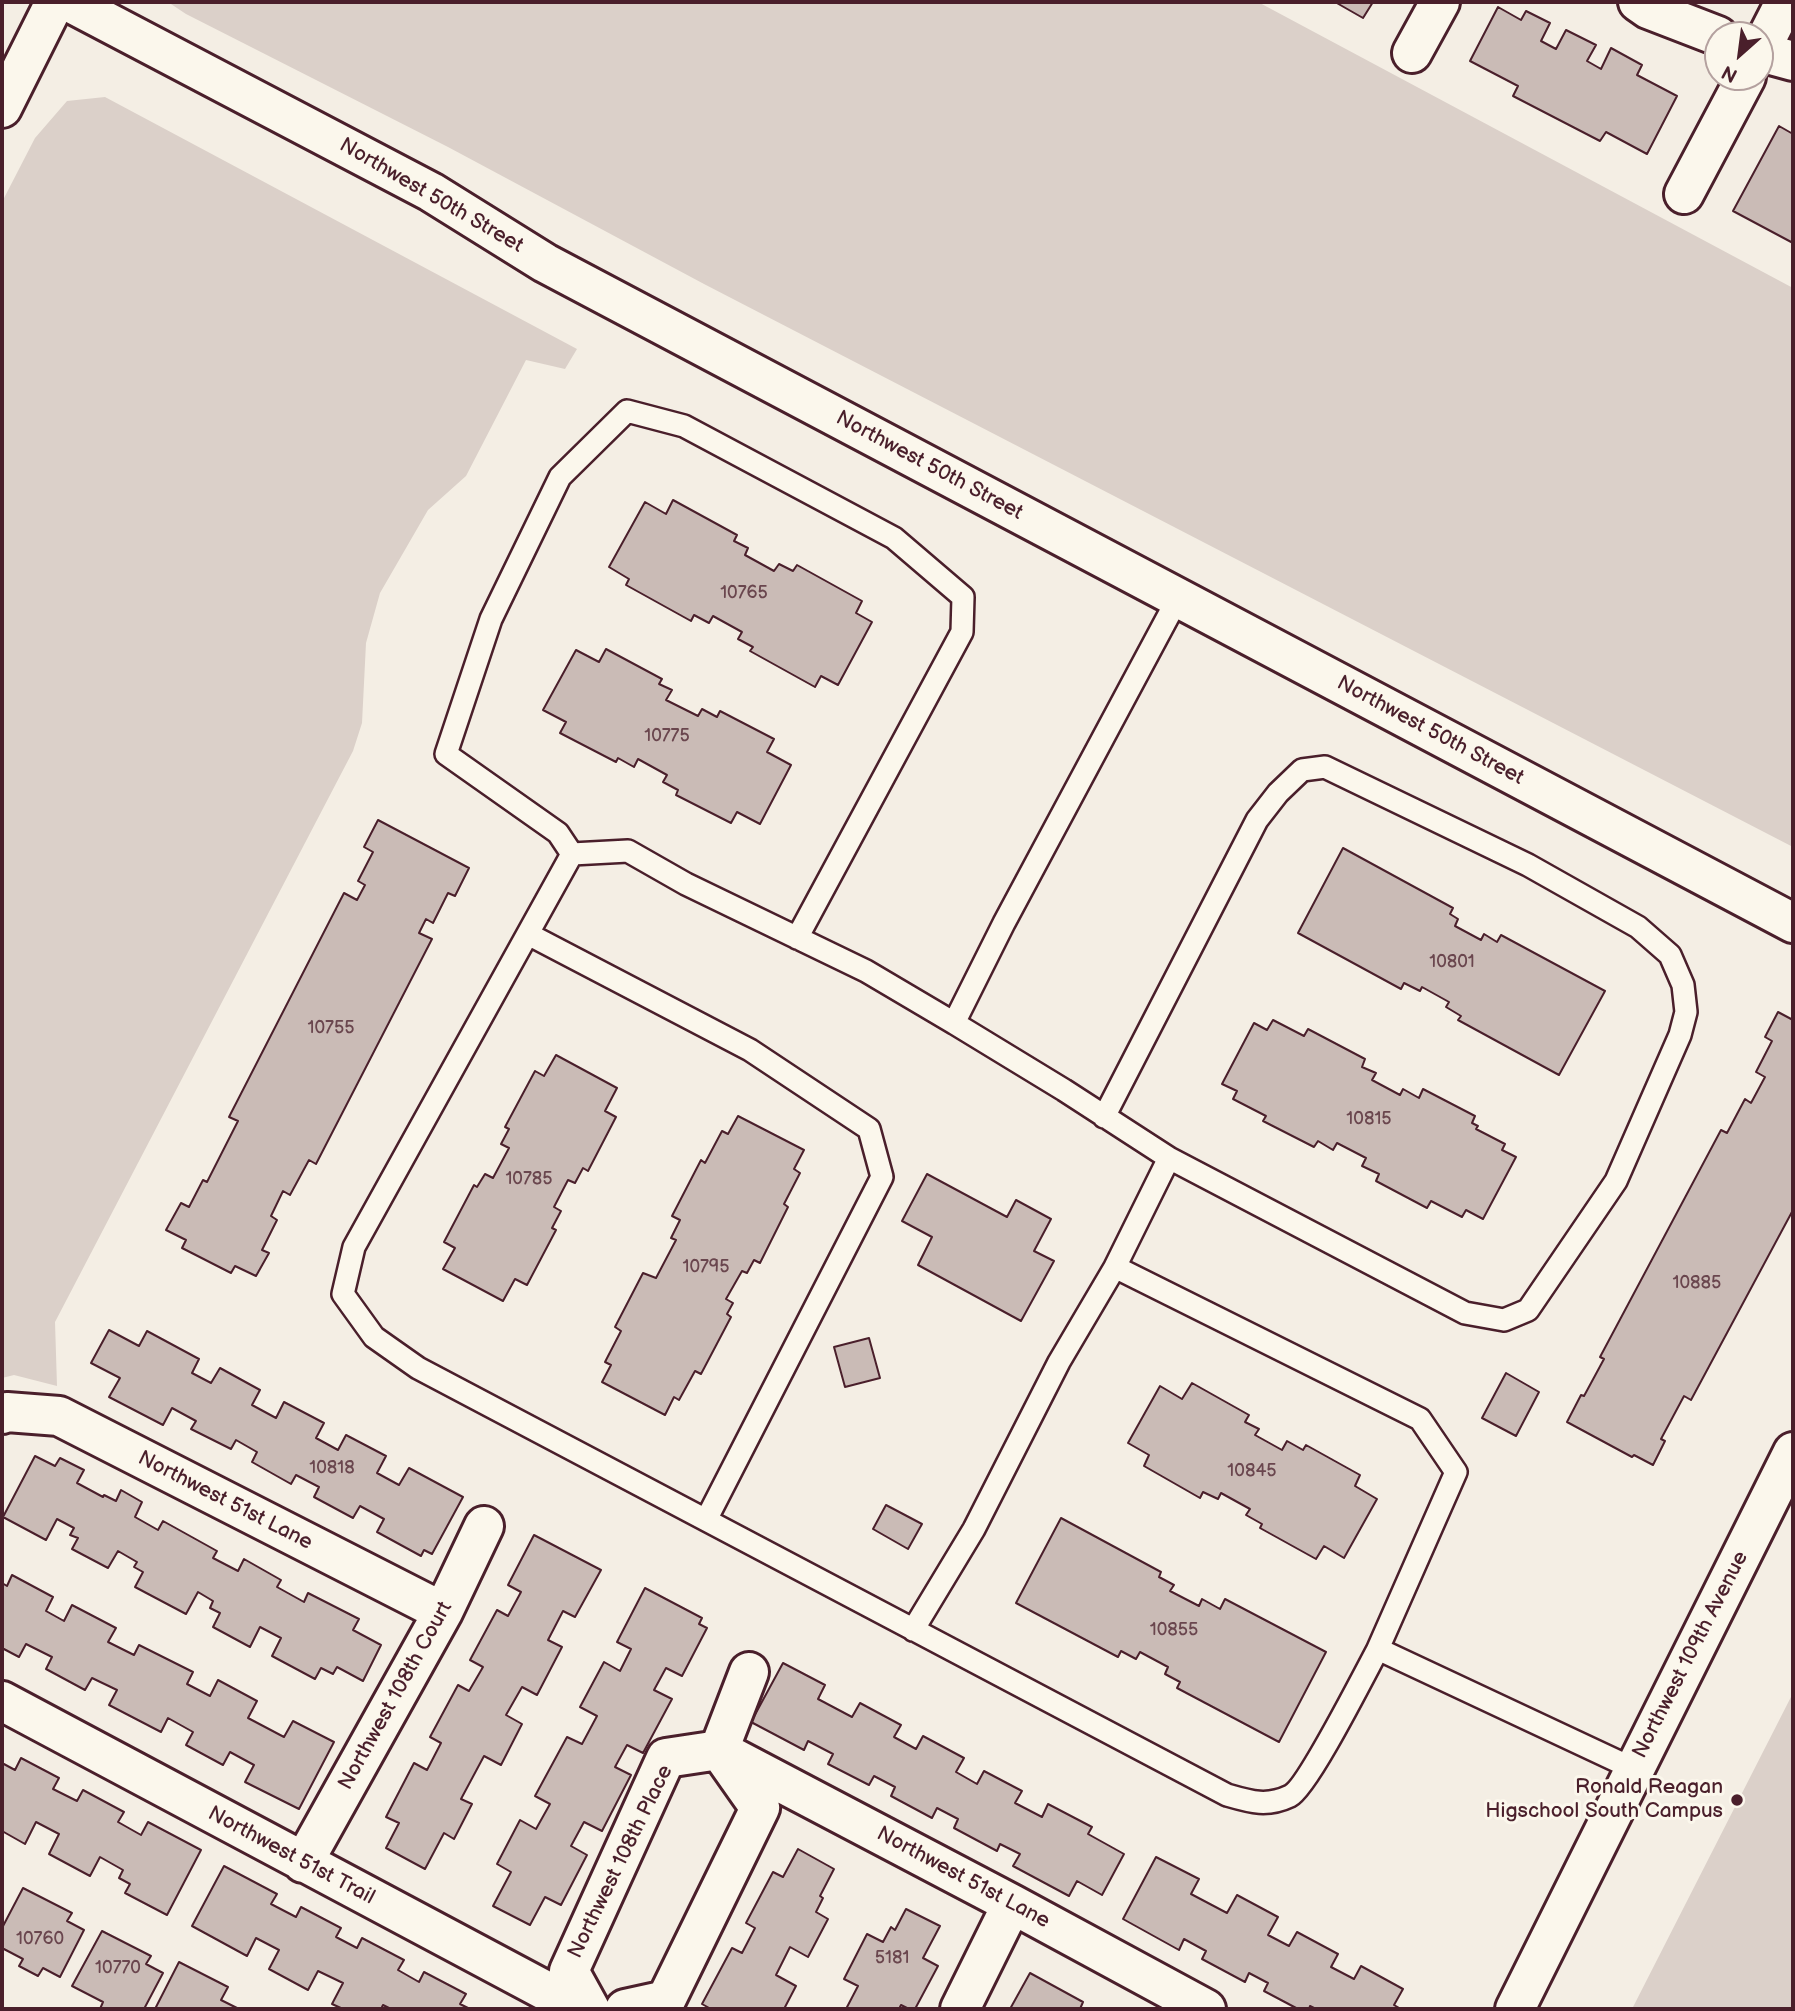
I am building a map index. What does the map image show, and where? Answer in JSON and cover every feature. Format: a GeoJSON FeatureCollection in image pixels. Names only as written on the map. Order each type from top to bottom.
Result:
{"type":"FeatureCollection","features":[{"type":"Feature","properties":{"kind":"street"},"geometry":{"type":"LineString","coordinates":[[2,108],[55,2]]}},
{"type":"Feature","properties":{"kind":"street","name":"Northwest 50th Street"},"geometry":{"type":"LineString","coordinates":[[69,2],[431,192],[545,263],[1793,923]]}},
{"type":"Feature","properties":{"kind":"street"},"geometry":{"type":"LineString","coordinates":[[1412,53],[1440,2]]}},
{"type":"Feature","properties":{"kind":"street"},"geometry":{"type":"LineString","coordinates":[[1637,2],[1648,9],[1704,31]]}},
{"type":"Feature","properties":{"kind":"street"},"geometry":{"type":"LineString","coordinates":[[1774,24],[1785,2]]}},
{"type":"Feature","properties":{"kind":"street"},"geometry":{"type":"LineString","coordinates":[[1774,56],[1793,61]]}},
{"type":"Feature","properties":{"kind":"street"},"geometry":{"type":"LineString","coordinates":[[1684,194],[1739,91]]}},
{"type":"Feature","properties":{"kind":"street","name":"Northwest 51st Lane"},"geometry":{"type":"LineString","coordinates":[[2,1414],[7,1412],[59,1416],[443,1612]]}},
{"type":"Feature","properties":{"kind":"street","name":"Northwest 109th Avenue"},"geometry":{"type":"LineString","coordinates":[[1515,2009],[1793,1452]]}},
{"type":"Feature","properties":{"kind":"street","name":"Northwest 108th Court"},"geometry":{"type":"LineString","coordinates":[[303,1863],[443,1612],[484,1526]]}},
{"type":"Feature","properties":{"kind":"street"},"geometry":{"type":"LineString","coordinates":[[625,2009],[666,2000],[760,1808],[719,1749],[749,1672]]}},
{"type":"Feature","properties":{"kind":"street","name":"Northwest 51st Trail"},"geometry":{"type":"LineString","coordinates":[[2,1701],[580,2009]]}},
{"type":"Feature","properties":{"kind":"street","name":"Northwest 51st Lane"},"geometry":{"type":"LineString","coordinates":[[719,1749],[1206,2009]]}},
{"type":"Feature","properties":{"kind":"street","name":"Northwest 108th Place"},"geometry":{"type":"LineString","coordinates":[[590,2009],[569,1971],[666,1758],[719,1749]]}},
{"type":"Feature","properties":{"kind":"street"},"geometry":{"type":"LineString","coordinates":[[960,2009],[1012,1904]]}},
{"type":"Feature","properties":{"kind":"lane"},"geometry":{"type":"LineString","coordinates":[[572,854],[558,833],[446,754],[491,619],[560,477],[627,411],[684,426],[894,538],[963,597],[962,632],[797,938]]}},
{"type":"Feature","properties":{"kind":"lane"},"geometry":{"type":"LineString","coordinates":[[954,1023],[1004,923],[1178,598]]}},
{"type":"Feature","properties":{"kind":"lane"},"geometry":{"type":"LineString","coordinates":[[572,854],[628,851],[686,884],[866,971],[1169,1158],[1465,1313],[1504,1320],[1528,1310],[1616,1181],[1680,1035],[1686,1012],[1683,985],[1670,955],[1638,927],[1528,865],[1325,767],[1302,770],[1278,793],[1257,820],[1104,1116]]}},
{"type":"Feature","properties":{"kind":"lane"},"geometry":{"type":"LineString","coordinates":[[572,854],[354,1247],[343,1294],[374,1337],[418,1368],[1227,1795],[1262,1804],[1292,1796],[1310,1774],[1377,1651],[1456,1472],[1420,1419],[1115,1267]]}},
{"type":"Feature","properties":{"kind":"lane"},"geometry":{"type":"LineString","coordinates":[[528,934],[750,1050],[869,1129],[882,1177],[706,1520]]}},
{"type":"Feature","properties":{"kind":"lane"},"geometry":{"type":"LineString","coordinates":[[913,1630],[974,1530],[1059,1362],[1115,1267],[1169,1158]]}},
{"type":"Feature","properties":{"kind":"lane"},"geometry":{"type":"LineString","coordinates":[[1377,1651],[1378,1649],[1634,1769]]}},
{"type":"Feature","properties":{"kind":"shaded area"},"geometry":{"type":"Polygon","coordinates":[[[168,2],[1258,2],[1793,288],[1793,847],[704,284],[448,147],[186,14],[168,2]]]}},
{"type":"Feature","properties":{"kind":"shaded area"},"geometry":{"type":"Polygon","coordinates":[[[105,97],[577,349],[565,369],[526,360],[466,476],[428,510],[380,593],[366,643],[362,723],[353,751],[55,1322],[57,1386],[14,1375],[2,1378],[2,202],[35,138],[67,101],[105,97]]]}},
{"type":"Feature","properties":{"kind":"shaded area"},"geometry":{"type":"Polygon","coordinates":[[[1793,1693],[1793,2009],[1632,2009],[1793,1693]]]}},
{"type":"Feature","properties":{"kind":"building"},"geometry":{"type":"Polygon","coordinates":[[[1335,2],[1373,2],[1363,18],[1335,2]]]}},
{"type":"Feature","properties":{"kind":"building"},"geometry":{"type":"Polygon","coordinates":[[[1498,7],[1521,20],[1526,11],[1550,23],[1541,41],[1556,49],[1566,30],[1596,45],[1587,61],[1601,69],[1611,48],[1642,65],[1637,75],[1677,96],[1647,154],[1606,132],[1600,141],[1513,96],[1518,86],[1470,61],[1498,7]]]}},
{"type":"Feature","properties":{"kind":"building"},"geometry":{"type":"Polygon","coordinates":[[[1779,126],[1793,134],[1793,243],[1733,211],[1779,126]]]}},
{"type":"Feature","properties":{"kind":"building"},"geometry":{"type":"Polygon","coordinates":[[[673,500],[737,535],[734,541],[748,548],[745,555],[774,571],[779,564],[793,571],[797,565],[862,601],[856,613],[872,622],[838,685],[821,676],[815,687],[750,651],[753,647],[738,639],[742,632],[713,616],[709,623],[694,615],[691,621],[626,585],[629,579],[609,567],[645,502],[666,514],[673,500]]]}},
{"type":"Feature","properties":{"kind":"building"},"geometry":{"type":"Polygon","coordinates":[[[606,649],[662,679],[659,684],[672,690],[666,700],[698,716],[702,709],[717,717],[720,711],[774,739],[767,752],[791,765],[760,824],[737,812],[731,823],[676,795],[678,790],[663,782],[667,775],[638,759],[634,767],[618,758],[616,762],[560,733],[566,722],[543,710],[576,650],[599,662],[606,649]]]}},
{"type":"Feature","properties":{"kind":"building"},"geometry":{"type":"Polygon","coordinates":[[[378,820],[469,868],[455,896],[448,893],[433,923],[426,919],[419,933],[432,939],[316,1164],[309,1160],[290,1195],[283,1191],[271,1216],[277,1220],[262,1250],[269,1253],[256,1276],[235,1266],[231,1273],[182,1248],[186,1240],[166,1230],[181,1203],[189,1207],[203,1180],[207,1182],[238,1121],[229,1117],[344,893],[357,900],[365,885],[358,881],[373,852],[364,847],[378,820]]]}},
{"type":"Feature","properties":{"kind":"building"},"geometry":{"type":"Polygon","coordinates":[[[1343,848],[1453,908],[1450,914],[1458,919],[1455,926],[1481,940],[1484,934],[1497,942],[1501,935],[1605,991],[1559,1075],[1458,1020],[1461,1016],[1446,1007],[1449,1002],[1422,987],[1420,991],[1404,983],[1401,989],[1298,933],[1343,848]]]}},
{"type":"Feature","properties":{"kind":"building"},"geometry":{"type":"Polygon","coordinates":[[[1778,1012],[1793,1020],[1793,1210],[1691,1400],[1684,1396],[1661,1439],[1665,1441],[1653,1465],[1634,1455],[1632,1457],[1567,1422],[1604,1359],[1600,1357],[1721,1130],[1727,1133],[1745,1099],[1751,1103],[1765,1077],[1756,1072],[1772,1041],[1765,1037],[1778,1012]]]}},
{"type":"Feature","properties":{"kind":"building"},"geometry":{"type":"Polygon","coordinates":[[[1273,1020],[1304,1036],[1308,1029],[1365,1059],[1362,1067],[1376,1073],[1372,1080],[1400,1095],[1403,1089],[1419,1098],[1423,1089],[1475,1116],[1472,1123],[1478,1126],[1476,1129],[1505,1144],[1502,1150],[1516,1157],[1483,1219],[1466,1210],[1462,1217],[1431,1201],[1427,1208],[1376,1181],[1379,1174],[1362,1166],[1366,1158],[1337,1143],[1333,1150],[1318,1141],[1314,1147],[1263,1121],[1266,1116],[1233,1099],[1237,1091],[1222,1084],[1254,1023],[1267,1030],[1273,1020]]]}},
{"type":"Feature","properties":{"kind":"building"},"geometry":{"type":"Polygon","coordinates":[[[556,1055],[617,1088],[605,1111],[616,1117],[588,1171],[583,1168],[575,1183],[568,1180],[554,1207],[561,1211],[552,1228],[556,1230],[527,1285],[515,1279],[503,1301],[443,1269],[455,1248],[444,1242],[474,1185],[477,1187],[485,1174],[493,1178],[509,1148],[501,1144],[509,1129],[505,1127],[535,1071],[544,1076],[556,1055]]]}},
{"type":"Feature","properties":{"kind":"building"},"geometry":{"type":"Polygon","coordinates":[[[738,1116],[804,1150],[794,1169],[800,1173],[784,1204],[788,1207],[760,1263],[754,1260],[747,1273],[742,1271],[726,1299],[733,1303],[727,1314],[731,1317],[701,1374],[695,1371],[679,1400],[674,1397],[665,1415],[602,1382],[611,1365],[605,1362],[621,1331],[615,1327],[643,1273],[656,1278],[676,1240],[671,1238],[680,1220],[672,1216],[701,1160],[705,1163],[722,1131],[728,1134],[738,1116]]]}},
{"type":"Feature","properties":{"kind":"building"},"geometry":{"type":"Polygon","coordinates":[[[927,1174],[1007,1217],[1016,1200],[1051,1219],[1034,1251],[1054,1261],[1021,1321],[918,1265],[932,1237],[902,1221],[927,1174]]]}},
{"type":"Feature","properties":{"kind":"building"},"geometry":{"type":"Polygon","coordinates":[[[109,1330],[139,1346],[147,1331],[199,1359],[192,1373],[211,1383],[220,1368],[260,1390],[252,1405],[276,1418],[284,1402],[324,1423],[316,1438],[338,1450],[346,1435],[386,1456],[377,1473],[399,1485],[409,1468],[463,1497],[432,1554],[424,1550],[421,1556],[377,1532],[384,1519],[360,1506],[353,1518],[314,1497],[319,1487],[296,1475],[291,1484],[252,1462],[257,1452],[236,1440],[231,1449],[191,1429],[196,1421],[172,1408],[163,1425],[109,1397],[120,1378],[91,1363],[109,1330]]]}},
{"type":"Feature","properties":{"kind":"building"},"geometry":{"type":"Polygon","coordinates":[[[869,1338],[880,1378],[845,1387],[834,1347],[869,1338]]]}},
{"type":"Feature","properties":{"kind":"building"},"geometry":{"type":"Polygon","coordinates":[[[1506,1373],[1539,1392],[1516,1436],[1482,1418],[1506,1373]]]}},
{"type":"Feature","properties":{"kind":"building"},"geometry":{"type":"Polygon","coordinates":[[[1192,1383],[1249,1415],[1245,1422],[1259,1429],[1255,1435],[1282,1450],[1287,1441],[1303,1450],[1306,1445],[1360,1475],[1355,1486],[1377,1499],[1344,1558],[1324,1546],[1316,1559],[1260,1528],[1262,1524],[1246,1515],[1250,1509],[1221,1493],[1218,1499],[1203,1492],[1200,1498],[1144,1466],[1149,1455],[1128,1443],[1160,1386],[1182,1399],[1192,1383]]]}},
{"type":"Feature","properties":{"kind":"building"},"geometry":{"type":"Polygon","coordinates":[[[35,1456],[55,1466],[60,1458],[84,1470],[77,1483],[103,1497],[104,1495],[116,1501],[121,1490],[142,1502],[135,1517],[158,1530],[163,1521],[217,1551],[213,1558],[238,1571],[244,1559],[281,1580],[277,1587],[304,1602],[308,1593],[359,1619],[353,1630],[381,1645],[363,1681],[337,1667],[333,1674],[321,1668],[315,1679],[272,1656],[281,1638],[260,1627],[250,1647],[213,1627],[220,1613],[210,1608],[213,1601],[198,1592],[186,1614],[135,1587],[143,1572],[134,1567],[137,1562],[118,1551],[108,1568],[72,1549],[78,1538],[70,1535],[74,1528],[57,1519],[46,1540],[3,1517],[35,1456]]]}},
{"type":"Feature","properties":{"kind":"building"},"geometry":{"type":"Polygon","coordinates":[[[886,1505],[922,1524],[908,1549],[873,1529],[886,1505]]]}},
{"type":"Feature","properties":{"kind":"building"},"geometry":{"type":"Polygon","coordinates":[[[1061,1518],[1161,1572],[1159,1577],[1174,1585],[1170,1591],[1199,1606],[1202,1599],[1220,1609],[1225,1599],[1326,1652],[1279,1742],[1177,1688],[1180,1682],[1165,1674],[1168,1667],[1140,1652],[1136,1659],[1121,1651],[1118,1657],[1016,1603],[1061,1518]]]}},
{"type":"Feature","properties":{"kind":"building"},"geometry":{"type":"Polygon","coordinates":[[[534,1535],[601,1570],[575,1617],[563,1611],[548,1640],[562,1647],[537,1695],[522,1687],[506,1715],[522,1724],[501,1765],[484,1756],[461,1799],[472,1804],[454,1839],[444,1833],[425,1869],[386,1848],[399,1823],[386,1817],[414,1763],[427,1770],[441,1743],[430,1737],[458,1685],[469,1691],[483,1667],[470,1660],[497,1610],[508,1616],[521,1592],[508,1585],[534,1535]]]}},
{"type":"Feature","properties":{"kind":"building"},"geometry":{"type":"Polygon","coordinates":[[[12,1575],[53,1597],[46,1611],[64,1621],[72,1605],[116,1628],[108,1642],[134,1655],[139,1645],[193,1672],[187,1684],[210,1696],[218,1680],[257,1701],[248,1718],[284,1737],[293,1721],[334,1742],[299,1809],[245,1782],[254,1765],[230,1752],[223,1765],[186,1745],[193,1732],[168,1718],[161,1732],[109,1705],[117,1690],[92,1678],[85,1690],[46,1669],[52,1657],[26,1644],[19,1657],[2,1648],[2,1583],[7,1586],[12,1575]]]}},
{"type":"Feature","properties":{"kind":"building"},"geometry":{"type":"Polygon","coordinates":[[[645,1588],[702,1618],[699,1624],[707,1628],[682,1676],[666,1668],[654,1690],[672,1699],[643,1753],[627,1745],[615,1767],[631,1775],[602,1831],[584,1822],[571,1846],[587,1855],[561,1905],[545,1897],[530,1925],[493,1906],[511,1872],[497,1864],[520,1820],[536,1829],[550,1804],[535,1796],[567,1737],[582,1744],[597,1716],[580,1707],[604,1662],[620,1671],[631,1649],[617,1642],[645,1588]]]}},
{"type":"Feature","properties":{"kind":"building"},"geometry":{"type":"Polygon","coordinates":[[[783,1663],[825,1685],[818,1699],[852,1717],[860,1703],[901,1725],[894,1737],[916,1749],[923,1736],[964,1758],[956,1772],[977,1784],[984,1771],[1022,1791],[1015,1803],[1042,1817],[1048,1804],[1092,1827],[1088,1834],[1124,1854],[1102,1895],[1077,1881],[1069,1896],[1013,1866],[1020,1854],[1000,1844],[997,1851],[954,1828],[958,1819],[937,1808],[932,1818],[891,1796],[895,1787],[874,1776],[869,1785],[828,1764],[833,1754],[808,1741],[804,1750],[751,1722],[783,1663]]]}},
{"type":"Feature","properties":{"kind":"building"},"geometry":{"type":"Polygon","coordinates":[[[21,1758],[59,1778],[53,1789],[77,1801],[83,1790],[124,1812],[118,1822],[141,1835],[148,1822],[201,1850],[167,1915],[125,1893],[130,1884],[119,1878],[123,1870],[100,1857],[90,1876],[49,1854],[59,1834],[36,1822],[25,1844],[2,1831],[2,1763],[15,1770],[21,1758]]]}},
{"type":"Feature","properties":{"kind":"building"},"geometry":{"type":"Polygon","coordinates":[[[798,1849],[834,1869],[820,1896],[823,1898],[816,1912],[828,1919],[808,1957],[790,1947],[776,1975],[796,1986],[784,2009],[711,2009],[702,2004],[732,1948],[742,1953],[755,1928],[746,1923],[773,1872],[783,1877],[798,1849]]]}},
{"type":"Feature","properties":{"kind":"building"},"geometry":{"type":"Polygon","coordinates":[[[1156,1857],[1199,1879],[1191,1894],[1227,1913],[1237,1895],[1278,1917],[1268,1935],[1289,1946],[1297,1932],[1338,1954],[1331,1967],[1354,1979],[1361,1966],[1403,1989],[1394,2005],[1401,2009],[1316,2009],[1310,2006],[1309,2009],[1298,2009],[1264,1991],[1268,1983],[1249,1973],[1245,1982],[1202,1959],[1206,1951],[1184,1939],[1179,1950],[1123,1919],[1156,1857]]]}},
{"type":"Feature","properties":{"kind":"building"},"geometry":{"type":"Polygon","coordinates":[[[224,1866],[277,1894],[271,1904],[296,1917],[301,1907],[341,1928],[336,1937],[357,1948],[362,1938],[404,1960],[398,1970],[419,1982],[424,1972],[466,1994],[460,2004],[470,2009],[391,2009],[383,2005],[381,2009],[343,2009],[332,2004],[343,1983],[318,1971],[308,1990],[269,1969],[279,1950],[256,1938],[247,1956],[192,1926],[224,1866]]]}},
{"type":"Feature","properties":{"kind":"building"},"geometry":{"type":"Polygon","coordinates":[[[23,1888],[72,1913],[67,1921],[84,1930],[60,1977],[43,1968],[38,1976],[19,1966],[23,1959],[2,1948],[2,1928],[23,1888]]]}},
{"type":"Feature","properties":{"kind":"building"},"geometry":{"type":"Polygon","coordinates":[[[906,1909],[940,1926],[923,1958],[938,1966],[915,2009],[901,2005],[899,2009],[846,2009],[858,1986],[844,1979],[867,1934],[883,1942],[891,1927],[895,1930],[906,1909]]]}},
{"type":"Feature","properties":{"kind":"building"},"geometry":{"type":"Polygon","coordinates":[[[102,1931],[151,1956],[146,1964],[163,1973],[144,2009],[100,2009],[103,2002],[72,1986],[102,1931]]]}},
{"type":"Feature","properties":{"kind":"building"},"geometry":{"type":"Polygon","coordinates":[[[179,1962],[228,1987],[221,2000],[239,2009],[155,2009],[179,1962]]]}},
{"type":"Feature","properties":{"kind":"building"},"geometry":{"type":"Polygon","coordinates":[[[1030,1973],[1083,2002],[1080,2009],[1010,2009],[1030,1973]]]}},
{"type":"Feature","properties":{"kind":"place","name":"Ronald Reagan Higschool South Campus"},"geometry":{"type":"Point","coordinates":[1737,1800]}}]}
